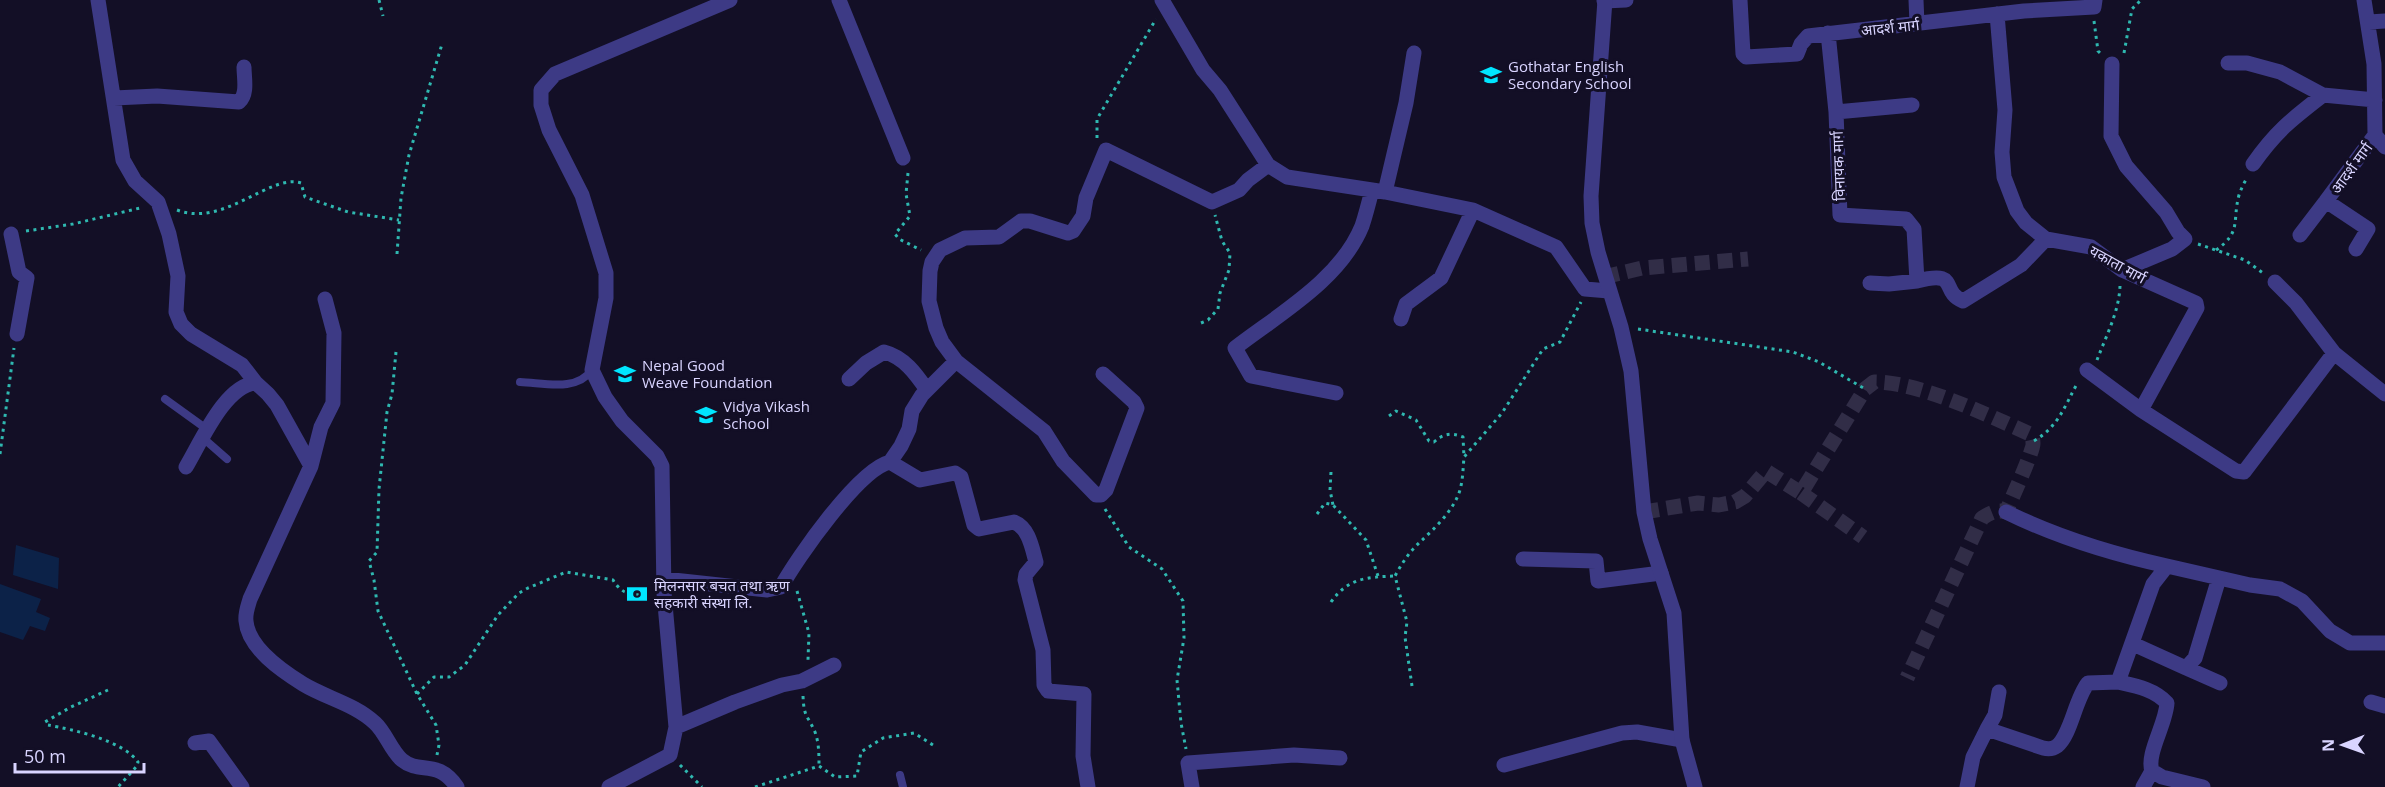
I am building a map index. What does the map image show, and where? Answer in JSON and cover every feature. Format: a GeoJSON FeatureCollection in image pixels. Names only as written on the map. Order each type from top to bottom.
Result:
{"type":"FeatureCollection","features":[{"type":"Feature","properties":{"kind":"street"},"geometry":{"type":"LineString","coordinates":[[98,0],[123,160],[135,181],[158,202],[169,234],[178,276],[176,312],[181,324],[191,334],[242,365],[277,405],[311,466]]}},
{"type":"Feature","properties":{"kind":"street"},"geometry":{"type":"LineString","coordinates":[[609,787],[670,755],[676,727],[664,586],[662,466],[657,456],[622,421],[605,397],[592,369],[606,298],[606,273],[582,195],[549,130],[541,105],[541,90],[555,74],[730,0]]}},
{"type":"Feature","properties":{"kind":"street"},"geometry":{"type":"LineString","coordinates":[[839,0],[903,158]]}},
{"type":"Feature","properties":{"kind":"street"},"geometry":{"type":"LineString","coordinates":[[1626,0],[1604,1],[1591,196],[1592,224],[1631,371],[1641,495],[1650,538],[1674,613],[1682,740],[1695,787]]}},
{"type":"Feature","properties":{"kind":"street","name":"आदर्श मार्ग"},"geometry":{"type":"LineString","coordinates":[[1740,0],[1743,54],[1746,57],[1797,54],[1808,36],[1997,14],[2024,5],[2095,4]]}},
{"type":"Feature","properties":{"kind":"street"},"geometry":{"type":"LineString","coordinates":[[1916,0],[1917,24]]}},
{"type":"Feature","properties":{"kind":"street","name":"आदर्श मार्ग"},"geometry":{"type":"LineString","coordinates":[[2300,235],[2326,201],[2380,141],[2375,100],[2380,84],[2364,0]]}},
{"type":"Feature","properties":{"kind":"street"},"geometry":{"type":"LineString","coordinates":[[1163,2],[1203,70],[1220,90],[1268,165],[1287,177],[1378,191],[1473,210],[1557,247],[1585,289],[1609,291]]}},
{"type":"Feature","properties":{"kind":"street"},"geometry":{"type":"LineString","coordinates":[[1870,283],[1889,284],[1937,276],[1946,280],[1958,299],[1963,301],[2021,265],[2046,239],[2026,223],[2017,210],[2004,177],[2002,152],[2005,110],[1997,14]]}},
{"type":"Feature","properties":{"kind":"street"},"geometry":{"type":"LineString","coordinates":[[2369,22],[2385,21]]}},
{"type":"Feature","properties":{"kind":"street","name":"विनायक मार्ग"},"geometry":{"type":"LineString","coordinates":[[1828,33],[1836,112],[1839,214],[1906,219],[1911,223],[1914,229],[1917,281]]}},
{"type":"Feature","properties":{"kind":"street"},"geometry":{"type":"LineString","coordinates":[[1336,393],[1251,376],[1235,348],[1315,287],[1341,261],[1378,191],[1406,103],[1414,53]]}},
{"type":"Feature","properties":{"kind":"street"},"geometry":{"type":"LineString","coordinates":[[2228,63],[2247,63],[2280,72],[2323,95],[2375,100]]}},
{"type":"Feature","properties":{"kind":"street"},"geometry":{"type":"LineString","coordinates":[[2112,64],[2111,136],[2126,166],[2166,212],[2185,239],[2172,249],[2122,270]]}},
{"type":"Feature","properties":{"kind":"street"},"geometry":{"type":"LineString","coordinates":[[114,98],[157,96],[238,102],[243,98],[245,90],[244,67]]}},
{"type":"Feature","properties":{"kind":"street"},"geometry":{"type":"LineString","coordinates":[[2253,164],[2270,139],[2287,122],[2323,95]]}},
{"type":"Feature","properties":{"kind":"street","name":"विनायक मार्ग"},"geometry":{"type":"LineString","coordinates":[[1836,112],[1912,105]]}},
{"type":"Feature","properties":{"kind":"street"},"geometry":{"type":"LineString","coordinates":[[1102,374],[1134,402],[1137,408],[1106,490],[1101,495],[1095,495],[1063,461],[1044,432],[956,361],[942,342],[932,315],[929,288],[932,262],[940,250],[971,237],[999,237],[1021,221],[1030,221],[1068,233],[1074,231],[1083,216],[1086,198],[1106,150],[1212,202],[1239,190],[1268,165]]}},
{"type":"Feature","properties":{"kind":"street","name":"आदर्श मार्ग"},"geometry":{"type":"LineString","coordinates":[[2326,201],[2368,228],[2356,249]]}},
{"type":"Feature","properties":{"kind":"street"},"geometry":{"type":"LineString","coordinates":[[1401,319],[1406,304],[1441,279],[1473,210]]}},
{"type":"Feature","properties":{"kind":"street"},"geometry":{"type":"LineString","coordinates":[[11,234],[19,272],[27,278],[17,334]]}},
{"type":"Feature","properties":{"kind":"street","name":"यकाता मार्ग"},"geometry":{"type":"LineString","coordinates":[[2046,239],[2091,247],[2122,270],[2192,299],[2197,308],[2141,410]]}},
{"type":"Feature","properties":{"kind":"street"},"geometry":{"type":"LineString","coordinates":[[2275,282],[2296,303],[2334,352],[2385,394]]}},
{"type":"Feature","properties":{"kind":"street"},"geometry":{"type":"LineString","coordinates":[[325,299],[334,333],[333,403],[321,427],[311,466],[293,509],[250,599],[246,619],[252,640],[271,660],[303,684],[335,698],[375,723],[402,760],[443,771],[457,787]]}},
{"type":"Feature","properties":{"kind":"street"},"geometry":{"type":"LineString","coordinates":[[849,379],[866,363],[884,352],[894,355],[907,366],[927,390]]}},
{"type":"Feature","properties":{"kind":"street"},"geometry":{"type":"LineString","coordinates":[[2087,370],[2141,410],[2236,471],[2244,472],[2334,352]]}},
{"type":"Feature","properties":{"kind":"street"},"geometry":{"type":"LineString","coordinates":[[890,462],[909,429],[912,411],[927,390],[956,361]]}},
{"type":"Feature","properties":{"kind":"street"},"geometry":{"type":"LineString","coordinates":[[186,466],[218,412],[237,389],[246,384],[256,383]]}},
{"type":"Feature","properties":{"kind":"street"},"geometry":{"type":"LineString","coordinates":[[664,586],[767,590],[781,588],[802,553],[861,479],[880,464],[890,462],[920,480],[955,473],[961,477],[974,525],[979,529],[1014,522],[1020,525],[1028,536],[1036,562],[1026,574],[1025,580],[1043,650],[1044,685],[1048,691],[1084,694],[1083,756],[1088,787]]}},
{"type":"Feature","properties":{"kind":"street"},"geometry":{"type":"LineString","coordinates":[[2006,512],[2028,523],[2120,555],[2250,585],[2280,589],[2302,601],[2330,631],[2350,644],[2385,642]]}},
{"type":"Feature","properties":{"kind":"street"},"geometry":{"type":"LineString","coordinates":[[1522,559],[1596,561],[1598,581],[1661,573]]}},
{"type":"Feature","properties":{"kind":"street"},"geometry":{"type":"LineString","coordinates":[[2118,682],[2153,584],[2167,566]]}},
{"type":"Feature","properties":{"kind":"street"},"geometry":{"type":"LineString","coordinates":[[2186,668],[2195,658],[2219,578]]}},
{"type":"Feature","properties":{"kind":"street"},"geometry":{"type":"LineString","coordinates":[[2133,644],[2220,683]]}},
{"type":"Feature","properties":{"kind":"street"},"geometry":{"type":"LineString","coordinates":[[676,727],[735,702],[782,685],[804,680],[834,665]]}},
{"type":"Feature","properties":{"kind":"street"},"geometry":{"type":"LineString","coordinates":[[1987,729],[2050,749],[2057,746],[2069,726],[2082,690],[2088,683],[2118,682],[2159,694],[2167,703],[2166,716],[2150,763],[2152,771],[2143,787]]}},
{"type":"Feature","properties":{"kind":"street"},"geometry":{"type":"LineString","coordinates":[[1967,787],[1973,757],[1995,715],[1999,692]]}},
{"type":"Feature","properties":{"kind":"street"},"geometry":{"type":"LineString","coordinates":[[1504,765],[1622,733],[1637,732],[1682,740]]}},
{"type":"Feature","properties":{"kind":"street"},"geometry":{"type":"LineString","coordinates":[[195,743],[209,741],[242,787]]}},
{"type":"Feature","properties":{"kind":"street"},"geometry":{"type":"LineString","coordinates":[[1192,787],[1188,763],[1294,755],[1340,758]]}},
{"type":"Feature","properties":{"kind":"street"},"geometry":{"type":"LineString","coordinates":[[2152,771],[2162,777],[2203,787]]}},
{"type":"Feature","properties":{"kind":"lane"},"geometry":{"type":"LineString","coordinates":[[520,382],[576,383],[585,379],[592,369]]}},
{"type":"Feature","properties":{"kind":"lane"},"geometry":{"type":"LineString","coordinates":[[165,399],[205,434],[227,459]]}},
{"type":"Feature","properties":{"kind":"lane"},"geometry":{"type":"LineString","coordinates":[[900,775],[903,787]]}},
{"type":"Feature","properties":{"kind":"path"},"geometry":{"type":"LineString","coordinates":[[379,0],[383,16]]}},
{"type":"Feature","properties":{"kind":"path"},"geometry":{"type":"LineString","coordinates":[[2095,4],[2098,51],[2112,64],[2124,53],[2132,9],[2141,0]]}},
{"type":"Feature","properties":{"kind":"path"},"geometry":{"type":"LineString","coordinates":[[1106,150],[1097,144],[1098,119],[1163,2]]}},
{"type":"Feature","properties":{"kind":"path"},"geometry":{"type":"LineString","coordinates":[[397,254],[401,198],[409,156],[442,44]]}},
{"type":"Feature","properties":{"kind":"path"},"geometry":{"type":"LineString","coordinates":[[903,158],[908,174],[906,194],[910,216],[895,234],[899,239],[925,252],[932,262]]}},
{"type":"Feature","properties":{"kind":"path"},"geometry":{"type":"LineString","coordinates":[[2216,250],[2228,242],[2235,228],[2239,195],[2253,164]]}},
{"type":"Feature","properties":{"kind":"path"},"geometry":{"type":"LineString","coordinates":[[11,234],[73,224],[158,202],[191,215],[206,213],[231,207],[283,182],[293,180],[301,183],[305,197],[348,212],[399,220]]}},
{"type":"Feature","properties":{"kind":"path"},"geometry":{"type":"LineString","coordinates":[[1201,323],[1208,320],[1218,309],[1220,293],[1229,270],[1230,254],[1221,241],[1212,202]]}},
{"type":"Feature","properties":{"kind":"path"},"geometry":{"type":"LineString","coordinates":[[2185,239],[2245,260],[2275,282]]}},
{"type":"Feature","properties":{"kind":"path"},"geometry":{"type":"LineString","coordinates":[[2034,441],[2049,432],[2082,374],[2098,359],[2120,298],[2122,270]]}},
{"type":"Feature","properties":{"kind":"path"},"geometry":{"type":"LineString","coordinates":[[1464,457],[1502,413],[1543,349],[1560,342],[1575,316],[1585,289]]}},
{"type":"Feature","properties":{"kind":"path"},"geometry":{"type":"LineString","coordinates":[[1621,327],[1793,352],[1819,362],[1865,389]]}},
{"type":"Feature","properties":{"kind":"path"},"geometry":{"type":"LineString","coordinates":[[0,454],[17,334]]}},
{"type":"Feature","properties":{"kind":"path"},"geometry":{"type":"LineString","coordinates":[[396,352],[379,489],[377,552],[369,561],[378,611],[417,694],[436,725],[439,745],[434,769]]}},
{"type":"Feature","properties":{"kind":"path"},"geometry":{"type":"LineString","coordinates":[[1389,416],[1396,411],[1416,420],[1429,441],[1434,442],[1442,435],[1455,433],[1463,437],[1464,457],[1459,492],[1430,534],[1404,560],[1395,576],[1407,622],[1405,637],[1412,686]]}},
{"type":"Feature","properties":{"kind":"path"},"geometry":{"type":"LineString","coordinates":[[1331,472],[1330,490],[1334,505],[1366,540],[1378,576]]}},
{"type":"Feature","properties":{"kind":"path"},"geometry":{"type":"LineString","coordinates":[[1095,495],[1129,547],[1162,569],[1183,601],[1184,638],[1177,680],[1180,723],[1188,763]]}},
{"type":"Feature","properties":{"kind":"path"},"geometry":{"type":"LineString","coordinates":[[1317,514],[1325,503],[1334,505]]}},
{"type":"Feature","properties":{"kind":"path"},"geometry":{"type":"LineString","coordinates":[[417,694],[434,677],[449,677],[457,673],[465,665],[498,615],[519,593],[540,582],[566,572],[613,580],[618,589],[631,596],[664,586]]}},
{"type":"Feature","properties":{"kind":"path"},"geometry":{"type":"LineString","coordinates":[[1331,602],[1341,588],[1351,582],[1378,576],[1395,576]]}},
{"type":"Feature","properties":{"kind":"path"},"geometry":{"type":"LineString","coordinates":[[787,578],[797,592],[809,633],[804,680],[804,714],[818,742],[819,766]]}},
{"type":"Feature","properties":{"kind":"path"},"geometry":{"type":"LineString","coordinates":[[108,690],[64,710],[45,722],[48,725],[87,734],[132,754],[138,762],[137,766],[118,787]]}},
{"type":"Feature","properties":{"kind":"path"},"geometry":{"type":"LineString","coordinates":[[819,766],[835,777],[857,776],[861,752],[883,738],[914,733],[933,745]]}},
{"type":"Feature","properties":{"kind":"path"},"geometry":{"type":"LineString","coordinates":[[670,755],[702,787]]}},
{"type":"Feature","properties":{"kind":"path"},"geometry":{"type":"LineString","coordinates":[[755,787],[819,766]]}},
{"type":"Feature","properties":{"kind":"water"},"geometry":{"type":"Polygon","coordinates":[[[16,545],[59,558],[58,589],[13,575],[16,545]]]}},
{"type":"Feature","properties":{"kind":"water"},"geometry":{"type":"Polygon","coordinates":[[[0,584],[41,599],[36,612],[50,618],[45,631],[30,626],[23,640],[0,632],[0,584]]]}},
{"type":"Feature","properties":{"kind":"tunnel"},"geometry":{"type":"LineString","coordinates":[[1604,277],[1642,268],[1748,259]]}},
{"type":"Feature","properties":{"kind":"tunnel"},"geometry":{"type":"LineString","coordinates":[[1644,512],[1698,503],[1719,505],[1735,502],[1745,496],[1766,471],[1801,493],[1865,389],[1874,382],[1892,383],[1932,393],[2030,434],[2033,440],[2032,447],[2006,512],[1997,511],[1982,518],[1907,678]]}},
{"type":"Feature","properties":{"kind":"tunnel"},"geometry":{"type":"LineString","coordinates":[[1801,493],[1863,537]]}},
{"type":"Feature","properties":{"kind":"place","name":"Gothatar English Secondary School"},"geometry":{"type":"Point","coordinates":[1491,75]}},
{"type":"Feature","properties":{"kind":"place","name":"Nepal Good Weave Foundation"},"geometry":{"type":"Point","coordinates":[625,374]}},
{"type":"Feature","properties":{"kind":"place","name":"Vidya Vikash School"},"geometry":{"type":"Point","coordinates":[706,415]}},
{"type":"Feature","properties":{"kind":"place","name":"मिलनसार बचत तथा ऋण सहकारी संस्था लि."},"geometry":{"type":"Point","coordinates":[637,594]}}]}
